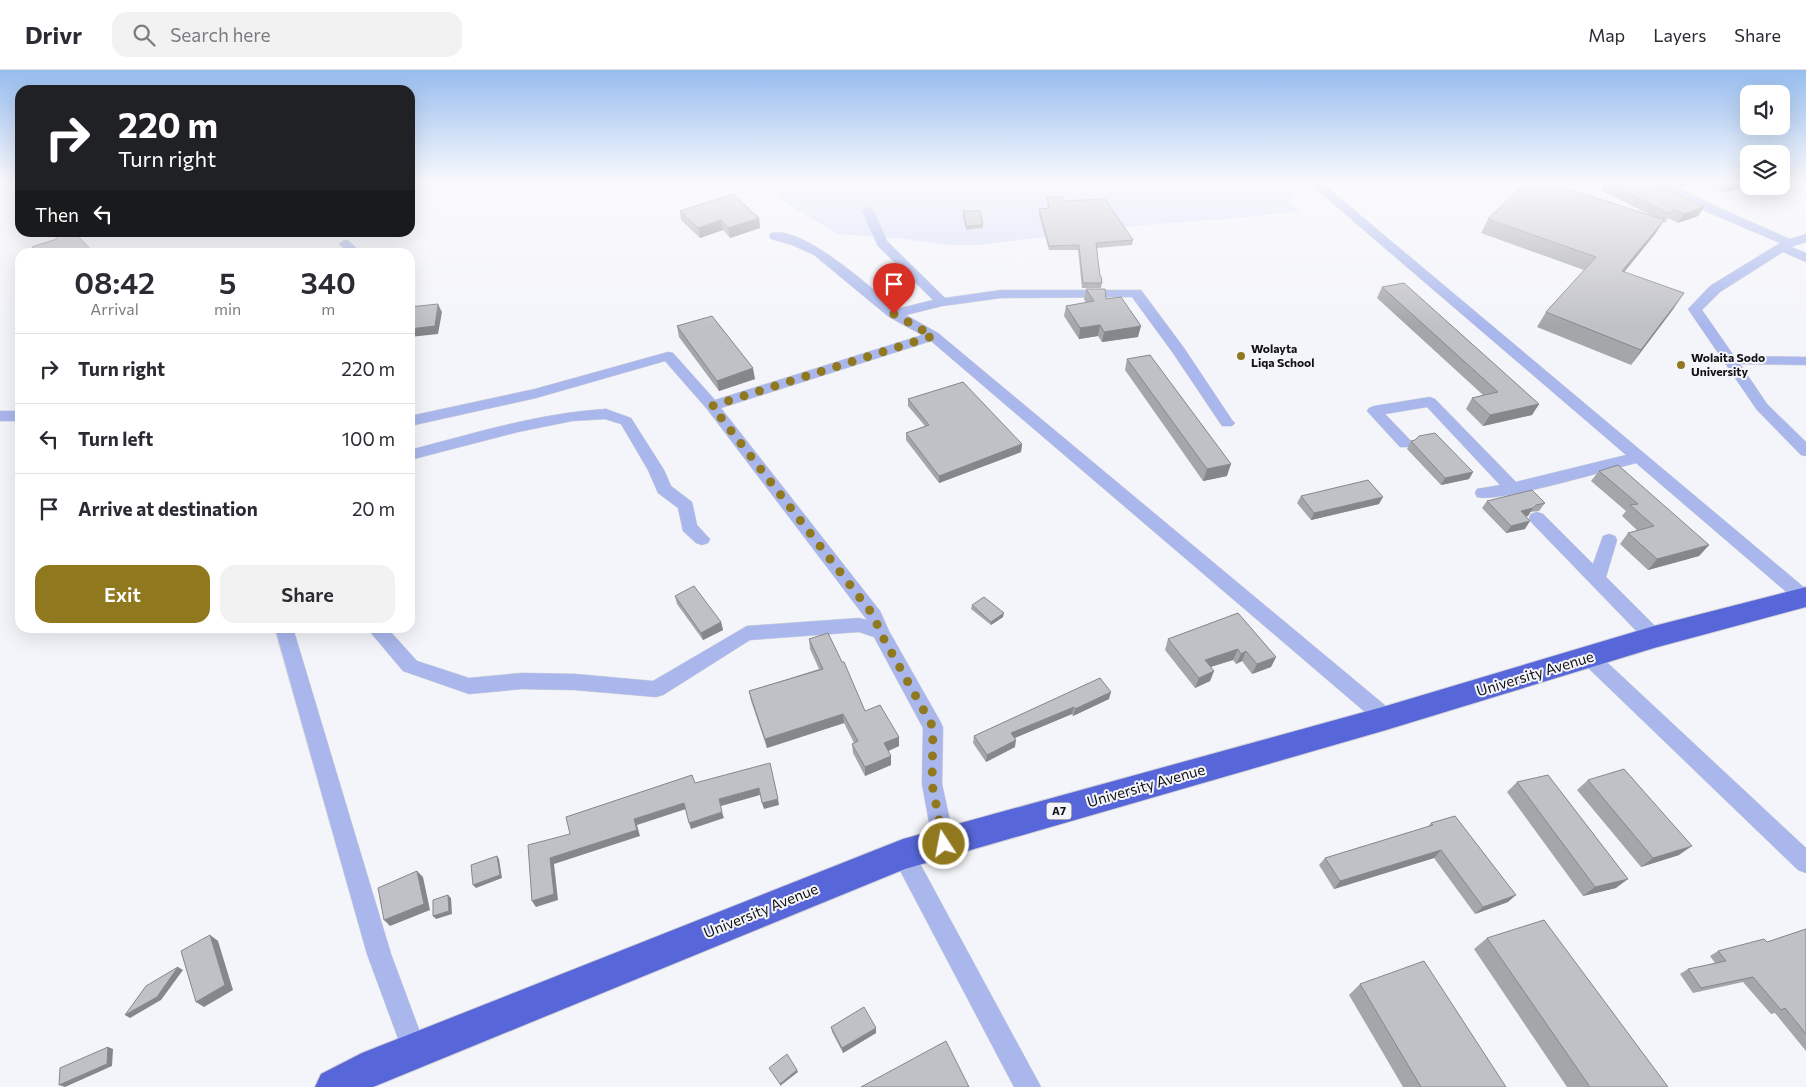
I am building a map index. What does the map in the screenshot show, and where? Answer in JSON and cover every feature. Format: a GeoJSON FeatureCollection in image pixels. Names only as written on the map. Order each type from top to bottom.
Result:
{"type":"FeatureCollection","features":[{"type":"Feature","properties":{"kind":"highway","name":"University Avenue"},"geometry":{"type":"LineString","coordinates":[[334,1087],[375,1066],[904,854],[1386,718],[1590,658],[1654,637],[1805,597]]}},
{"type":"Feature","properties":{"kind":"street"},"geometry":{"type":"LineString","coordinates":[[876,230],[882,244],[942,302]]}},
{"type":"Feature","properties":{"kind":"street"},"geometry":{"type":"LineString","coordinates":[[1371,230],[1805,597]]}},
{"type":"Feature","properties":{"kind":"street"},"geometry":{"type":"LineString","coordinates":[[1756,230],[1786,245],[1806,258]]}},
{"type":"Feature","properties":{"kind":"street"},"geometry":{"type":"LineString","coordinates":[[775,236],[796,242],[818,252],[894,314],[933,336],[1386,718]]}},
{"type":"Feature","properties":{"kind":"street"},"geometry":{"type":"LineString","coordinates":[[1806,238],[1786,245],[1715,288],[1695,309],[1762,407],[1806,452]]}},
{"type":"Feature","properties":{"kind":"street"},"geometry":{"type":"LineString","coordinates":[[894,314],[942,302],[1001,294],[1136,293],[1179,351],[1227,424]]}},
{"type":"Feature","properties":{"kind":"street"},"geometry":{"type":"LineString","coordinates":[[712,406],[933,336]]}},
{"type":"Feature","properties":{"kind":"street"},"geometry":{"type":"LineString","coordinates":[[415,420],[536,393],[668,356],[712,406],[874,616],[880,632],[933,727],[932,784],[944,844]]}},
{"type":"Feature","properties":{"kind":"street"},"geometry":{"type":"LineString","coordinates":[[1730,360],[1806,361]]}},
{"type":"Feature","properties":{"kind":"street"},"geometry":{"type":"LineString","coordinates":[[1405,443],[1374,411],[1430,402],[1513,488]]}},
{"type":"Feature","properties":{"kind":"street"},"geometry":{"type":"LineString","coordinates":[[415,454],[518,427],[572,416],[606,414],[626,421],[656,470],[664,489],[686,506],[689,527],[702,540]]}},
{"type":"Feature","properties":{"kind":"street"},"geometry":{"type":"LineString","coordinates":[[0,416],[15,416]]}},
{"type":"Feature","properties":{"kind":"street"},"geometry":{"type":"LineString","coordinates":[[1483,493],[1513,488],[1641,457]]}},
{"type":"Feature","properties":{"kind":"street"},"geometry":{"type":"LineString","coordinates":[[1536,518],[1654,637]]}},
{"type":"Feature","properties":{"kind":"street"},"geometry":{"type":"LineString","coordinates":[[1597,579],[1609,540]]}},
{"type":"Feature","properties":{"kind":"street"},"geometry":{"type":"LineString","coordinates":[[381,633],[410,666],[469,686],[540,681],[656,689],[747,633],[859,625],[880,632]]}},
{"type":"Feature","properties":{"kind":"street"},"geometry":{"type":"LineString","coordinates":[[285,633],[379,954],[415,1050]]}},
{"type":"Feature","properties":{"kind":"street"},"geometry":{"type":"LineString","coordinates":[[1590,658],[1806,864]]}},
{"type":"Feature","properties":{"kind":"street"},"geometry":{"type":"LineString","coordinates":[[904,854],[1028,1087]]}},
{"type":"Feature","properties":{"kind":"shaded area"},"geometry":{"type":"Polygon","coordinates":[[[831,230],[1100,230],[978,245],[951,245],[896,238],[837,234],[831,230]]]}},
{"type":"Feature","properties":{"kind":"building"},"geometry":{"type":"Polygon","coordinates":[[[1045,230],[1126,230],[1133,240],[1096,243],[1102,283],[1083,283],[1079,245],[1049,246],[1045,230]]]}},
{"type":"Feature","properties":{"kind":"building"},"geometry":{"type":"Polygon","coordinates":[[[1521,230],[1655,230],[1622,271],[1684,293],[1641,350],[1546,312],[1596,257],[1521,230]]]}},
{"type":"Feature","properties":{"kind":"building"},"geometry":{"type":"Polygon","coordinates":[[[56,237],[79,237],[89,248],[32,247],[57,239],[56,237]]]}},
{"type":"Feature","properties":{"kind":"building"},"geometry":{"type":"Polygon","coordinates":[[[1404,283],[1539,404],[1490,415],[1472,398],[1498,392],[1382,287],[1404,283]]]}},
{"type":"Feature","properties":{"kind":"building"},"geometry":{"type":"Polygon","coordinates":[[[1086,289],[1105,289],[1106,299],[1121,297],[1141,326],[1104,332],[1100,325],[1080,328],[1066,306],[1094,301],[1086,289]]]}},
{"type":"Feature","properties":{"kind":"building"},"geometry":{"type":"Polygon","coordinates":[[[438,304],[435,326],[415,328],[415,306],[438,304]]]}},
{"type":"Feature","properties":{"kind":"building"},"geometry":{"type":"Polygon","coordinates":[[[712,316],[753,368],[717,381],[677,326],[712,316]]]}},
{"type":"Feature","properties":{"kind":"building"},"geometry":{"type":"Polygon","coordinates":[[[1150,355],[1231,464],[1207,469],[1127,359],[1150,355]]]}},
{"type":"Feature","properties":{"kind":"building"},"geometry":{"type":"Polygon","coordinates":[[[963,382],[1022,444],[939,476],[906,433],[929,425],[908,399],[963,382]]]}},
{"type":"Feature","properties":{"kind":"building"},"geometry":{"type":"Polygon","coordinates":[[[1435,433],[1473,472],[1445,478],[1411,441],[1419,436],[1435,433]]]}},
{"type":"Feature","properties":{"kind":"building"},"geometry":{"type":"Polygon","coordinates":[[[1618,465],[1709,545],[1657,559],[1628,533],[1654,526],[1630,505],[1638,504],[1599,471],[1618,465]]]}},
{"type":"Feature","properties":{"kind":"building"},"geometry":{"type":"Polygon","coordinates":[[[1368,480],[1383,497],[1314,513],[1301,496],[1368,480]]]}},
{"type":"Feature","properties":{"kind":"building"},"geometry":{"type":"Polygon","coordinates":[[[1532,490],[1545,503],[1521,511],[1530,521],[1511,526],[1487,501],[1532,490]]]}},
{"type":"Feature","properties":{"kind":"building"},"geometry":{"type":"Polygon","coordinates":[[[694,586],[721,622],[701,633],[675,596],[694,586]]]}},
{"type":"Feature","properties":{"kind":"building"},"geometry":{"type":"Polygon","coordinates":[[[984,597],[1004,613],[991,622],[972,605],[984,597]]]}},
{"type":"Feature","properties":{"kind":"building"},"geometry":{"type":"Polygon","coordinates":[[[1238,613],[1276,657],[1257,664],[1246,651],[1241,654],[1238,649],[1205,660],[1214,671],[1199,678],[1168,639],[1238,613]]]}},
{"type":"Feature","properties":{"kind":"building"},"geometry":{"type":"Polygon","coordinates":[[[828,633],[842,662],[844,662],[865,711],[880,705],[899,737],[884,743],[891,756],[865,767],[852,744],[858,741],[843,714],[765,739],[749,691],[823,669],[809,639],[828,633]]]}},
{"type":"Feature","properties":{"kind":"building"},"geometry":{"type":"Polygon","coordinates":[[[1100,678],[1111,692],[1075,709],[1074,707],[1011,733],[1016,740],[987,755],[974,736],[1100,678]]]}},
{"type":"Feature","properties":{"kind":"building"},"geometry":{"type":"Polygon","coordinates":[[[770,763],[778,799],[762,803],[759,788],[719,799],[722,812],[689,823],[684,803],[634,819],[637,830],[550,858],[554,894],[532,901],[528,845],[570,834],[566,817],[692,775],[695,783],[770,763]]]}},
{"type":"Feature","properties":{"kind":"building"},"geometry":{"type":"Polygon","coordinates":[[[1624,769],[1692,846],[1653,858],[1588,780],[1624,769]]]}},
{"type":"Feature","properties":{"kind":"building"},"geometry":{"type":"Polygon","coordinates":[[[1548,775],[1628,879],[1595,887],[1517,782],[1548,775]]]}},
{"type":"Feature","properties":{"kind":"building"},"geometry":{"type":"Polygon","coordinates":[[[1455,816],[1516,895],[1483,907],[1441,850],[1340,881],[1325,858],[1433,825],[1431,823],[1455,816]]]}},
{"type":"Feature","properties":{"kind":"building"},"geometry":{"type":"Polygon","coordinates":[[[497,856],[500,875],[473,885],[471,865],[497,856]]]}},
{"type":"Feature","properties":{"kind":"building"},"geometry":{"type":"Polygon","coordinates":[[[417,871],[424,904],[384,920],[378,888],[417,871]]]}},
{"type":"Feature","properties":{"kind":"building"},"geometry":{"type":"Polygon","coordinates":[[[448,895],[449,911],[433,916],[433,900],[448,895]]]}},
{"type":"Feature","properties":{"kind":"building"},"geometry":{"type":"Polygon","coordinates":[[[1544,920],[1668,1087],[1590,1087],[1487,938],[1544,920]]]}},
{"type":"Feature","properties":{"kind":"building"},"geometry":{"type":"Polygon","coordinates":[[[1806,929],[1806,1034],[1785,1008],[1781,1010],[1753,977],[1701,988],[1688,969],[1726,961],[1718,951],[1764,939],[1767,942],[1806,929]]]}},
{"type":"Feature","properties":{"kind":"building"},"geometry":{"type":"Polygon","coordinates":[[[210,935],[225,985],[196,1002],[181,951],[210,935]]]}},
{"type":"Feature","properties":{"kind":"building"},"geometry":{"type":"Polygon","coordinates":[[[1424,961],[1506,1087],[1421,1087],[1360,984],[1424,961]]]}},
{"type":"Feature","properties":{"kind":"building"},"geometry":{"type":"Polygon","coordinates":[[[178,967],[157,997],[125,1015],[146,986],[178,967]]]}},
{"type":"Feature","properties":{"kind":"building"},"geometry":{"type":"Polygon","coordinates":[[[864,1007],[876,1028],[842,1048],[831,1027],[864,1007]]]}},
{"type":"Feature","properties":{"kind":"building"},"geometry":{"type":"Polygon","coordinates":[[[946,1041],[969,1087],[861,1087],[946,1041]]]}},
{"type":"Feature","properties":{"kind":"building"},"geometry":{"type":"Polygon","coordinates":[[[108,1047],[107,1064],[59,1085],[60,1068],[108,1047]]]}},
{"type":"Feature","properties":{"kind":"building"},"geometry":{"type":"Polygon","coordinates":[[[787,1054],[797,1070],[780,1084],[769,1068],[787,1054]]]}},
{"type":"Feature","properties":{"kind":"place","name":"Wolayta Liqa School"},"geometry":{"type":"Point","coordinates":[1241,356]}},
{"type":"Feature","properties":{"kind":"place","name":"Wolaita Sodo University"},"geometry":{"type":"Point","coordinates":[1681,365]}},
{"type":"Feature","properties":{"kind":"route"},"geometry":{"type":"LineString","coordinates":[[894,314],[933,336],[712,406],[874,616],[880,632],[933,727],[932,784],[944,844]]}}]}
